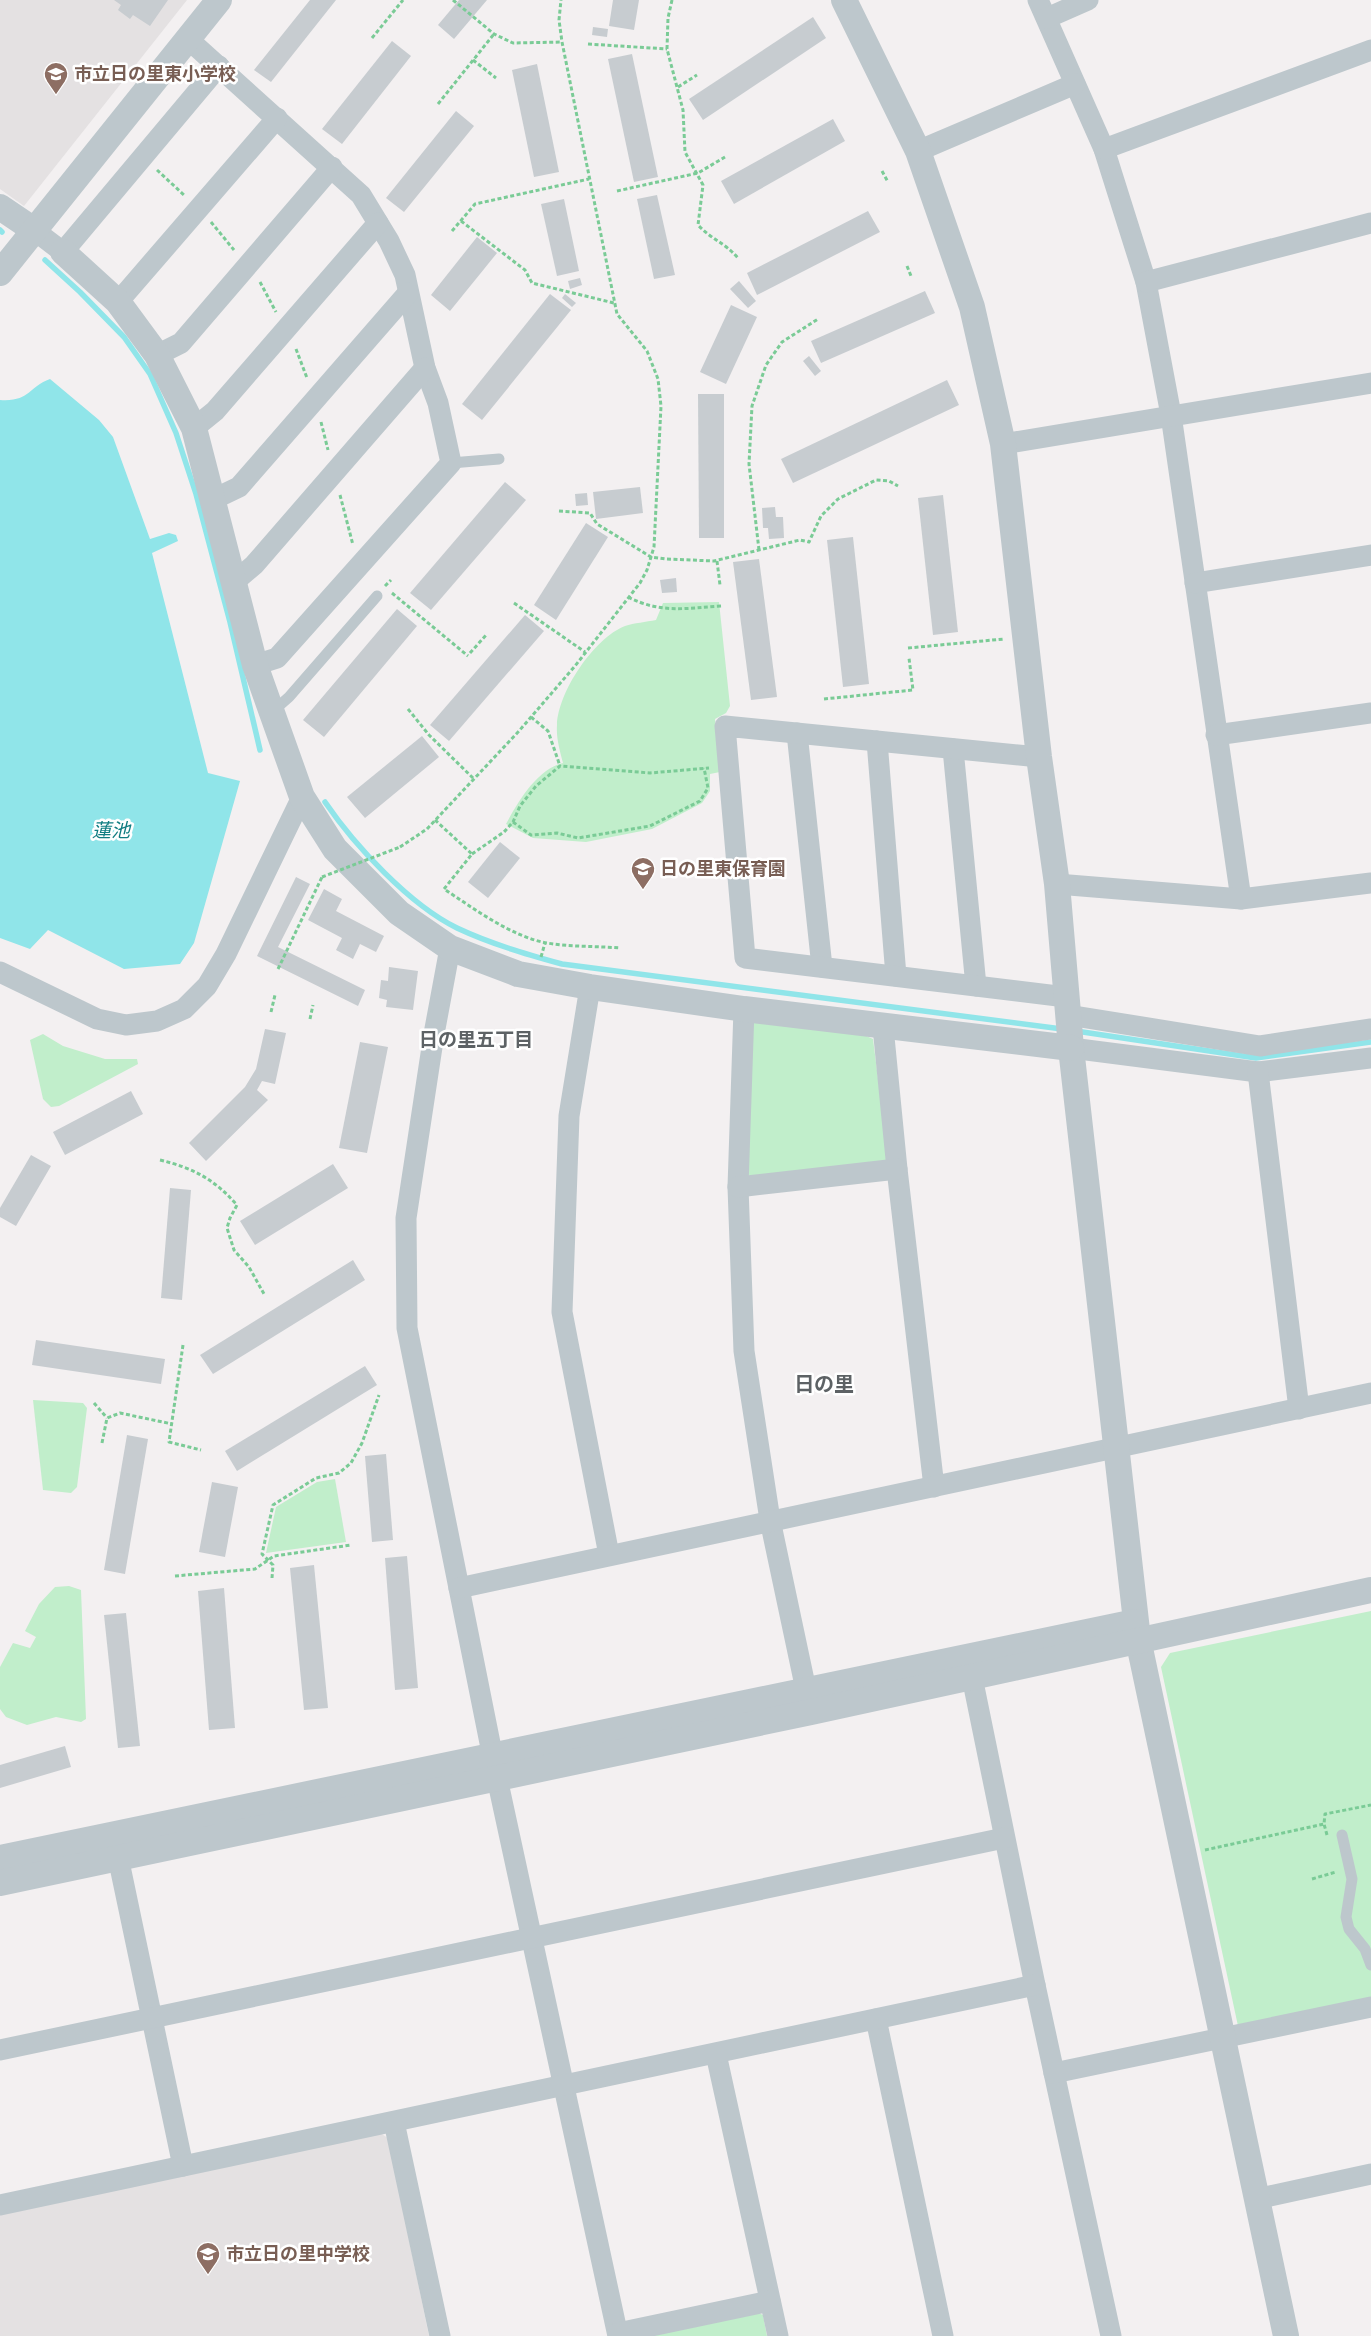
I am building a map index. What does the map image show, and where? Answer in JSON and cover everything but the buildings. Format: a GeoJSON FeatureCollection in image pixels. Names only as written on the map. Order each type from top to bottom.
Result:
{"type":"FeatureCollection","features":[{"type":"Feature","properties":{"kind":"street"},"geometry":{"type":"LineString","coordinates":[[0,273],[219,0]]}},
{"type":"Feature","properties":{"kind":"street"},"geometry":{"type":"LineString","coordinates":[[844,0],[918,151],[972,307],[1003,444],[1025,637],[1057,884],[1071,1048],[1137,1630],[1286,2336]]}},
{"type":"Feature","properties":{"kind":"street"},"geometry":{"type":"LineString","coordinates":[[1088,0],[1042,9],[1104,149],[1146,282],[1171,415],[1240,900]]}},
{"type":"Feature","properties":{"kind":"street"},"geometry":{"type":"LineString","coordinates":[[188,39],[278,118],[361,195],[405,275],[425,368],[438,403],[451,463],[277,658],[255,665]]}},
{"type":"Feature","properties":{"kind":"street"},"geometry":{"type":"LineString","coordinates":[[1104,149],[1371,50]]}},
{"type":"Feature","properties":{"kind":"street"},"geometry":{"type":"LineString","coordinates":[[63,252],[219,66]]}},
{"type":"Feature","properties":{"kind":"street"},"geometry":{"type":"LineString","coordinates":[[918,151],[1075,84]]}},
{"type":"Feature","properties":{"kind":"street"},"geometry":{"type":"LineString","coordinates":[[118,302],[278,118]]}},
{"type":"Feature","properties":{"kind":"street"},"geometry":{"type":"LineString","coordinates":[[158,355],[181,343],[332,167]]}},
{"type":"Feature","properties":{"kind":"street"},"geometry":{"type":"LineString","coordinates":[[0,207],[63,252],[118,302],[158,355],[194,428],[214,499],[255,665],[302,797],[335,849],[399,914],[450,948],[518,974],[590,987],[883,1027],[1071,1048],[1258,1072],[1371,1058]]}},
{"type":"Feature","properties":{"kind":"street"},"geometry":{"type":"LineString","coordinates":[[194,428],[215,411],[378,223]]}},
{"type":"Feature","properties":{"kind":"street"},"geometry":{"type":"LineString","coordinates":[[1146,282],[1371,223]]}},
{"type":"Feature","properties":{"kind":"street"},"geometry":{"type":"LineString","coordinates":[[214,499],[239,487],[408,293]]}},
{"type":"Feature","properties":{"kind":"street"},"geometry":{"type":"LineString","coordinates":[[234,582],[254,565],[425,368]]}},
{"type":"Feature","properties":{"kind":"street"},"geometry":{"type":"LineString","coordinates":[[1003,444],[1371,383]]}},
{"type":"Feature","properties":{"kind":"street"},"geometry":{"type":"LineString","coordinates":[[1195,583],[1371,555]]}},
{"type":"Feature","properties":{"kind":"street"},"geometry":{"type":"LineString","coordinates":[[1216,735],[1371,713]]}},
{"type":"Feature","properties":{"kind":"street"},"geometry":{"type":"LineString","coordinates":[[1040,758],[725,726],[745,958],[976,986],[1260,1046],[1371,1030]]}},
{"type":"Feature","properties":{"kind":"street"},"geometry":{"type":"LineString","coordinates":[[797,733],[822,967]]}},
{"type":"Feature","properties":{"kind":"street"},"geometry":{"type":"LineString","coordinates":[[877,741],[896,976]]}},
{"type":"Feature","properties":{"kind":"street"},"geometry":{"type":"LineString","coordinates":[[953,749],[976,986]]}},
{"type":"Feature","properties":{"kind":"street"},"geometry":{"type":"LineString","coordinates":[[0,972],[97,1019],[126,1025],[157,1021],[184,1009],[207,986],[226,954],[302,797]]}},
{"type":"Feature","properties":{"kind":"street"},"geometry":{"type":"LineString","coordinates":[[1057,884],[1240,900],[1371,883]]}},
{"type":"Feature","properties":{"kind":"street"},"geometry":{"type":"LineString","coordinates":[[450,948],[434,1034],[406,1218],[407,1328],[494,1766],[565,2084],[618,2334],[770,2301]]}},
{"type":"Feature","properties":{"kind":"street"},"geometry":{"type":"LineString","coordinates":[[590,987],[569,1116],[562,1312],[609,1555]]}},
{"type":"Feature","properties":{"kind":"street"},"geometry":{"type":"LineString","coordinates":[[744,1008],[738,1187],[744,1351],[770,1520],[808,1700]]}},
{"type":"Feature","properties":{"kind":"street"},"geometry":{"type":"LineString","coordinates":[[883,1027],[897,1169],[934,1487]]}},
{"type":"Feature","properties":{"kind":"street"},"geometry":{"type":"LineString","coordinates":[[1258,1072],[1299,1408]]}},
{"type":"Feature","properties":{"kind":"street"},"geometry":{"type":"LineString","coordinates":[[738,1187],[897,1169]]}},
{"type":"Feature","properties":{"kind":"street"},"geometry":{"type":"LineString","coordinates":[[459,1588],[1371,1393]]}},
{"type":"Feature","properties":{"kind":"street"},"geometry":{"type":"LineString","coordinates":[[0,1858],[494,1766],[1137,1630],[1371,1572]]}},
{"type":"Feature","properties":{"kind":"street"},"geometry":{"type":"LineString","coordinates":[[808,1700],[972,1677],[1137,1630],[1371,1590]]}},
{"type":"Feature","properties":{"kind":"street"},"geometry":{"type":"LineString","coordinates":[[972,1677],[1035,1985],[1111,2336]]}},
{"type":"Feature","properties":{"kind":"street"},"geometry":{"type":"LineString","coordinates":[[0,1883],[118,1857],[494,1766]]}},
{"type":"Feature","properties":{"kind":"street"},"geometry":{"type":"LineString","coordinates":[[0,2050],[1004,1838]]}},
{"type":"Feature","properties":{"kind":"street"},"geometry":{"type":"LineString","coordinates":[[118,1857],[183,2166]]}},
{"type":"Feature","properties":{"kind":"street"},"geometry":{"type":"LineString","coordinates":[[0,2205],[1035,1985]]}},
{"type":"Feature","properties":{"kind":"street"},"geometry":{"type":"LineString","coordinates":[[1054,2073],[1371,2007]]}},
{"type":"Feature","properties":{"kind":"street"},"geometry":{"type":"LineString","coordinates":[[876,2019],[942,2336]]}},
{"type":"Feature","properties":{"kind":"street"},"geometry":{"type":"LineString","coordinates":[[716,2054],[778,2336]]}},
{"type":"Feature","properties":{"kind":"street"},"geometry":{"type":"LineString","coordinates":[[394,2122],[440,2336]]}},
{"type":"Feature","properties":{"kind":"street"},"geometry":{"type":"LineString","coordinates":[[1256,2199],[1371,2174]]}},
{"type":"Feature","properties":{"kind":"lane"},"geometry":{"type":"LineString","coordinates":[[451,463],[499,459]]}},
{"type":"Feature","properties":{"kind":"lane"},"geometry":{"type":"LineString","coordinates":[[272,712],[289,696],[377,596]]}},
{"type":"Feature","properties":{"kind":"lane"},"geometry":{"type":"LineString","coordinates":[[1342,1835],[1352,1879],[1346,1917],[1347,1923],[1349,1929],[1364,1949],[1371,1965]]}},
{"type":"Feature","properties":{"kind":"path"},"geometry":{"type":"LineString","coordinates":[[372,38],[403,0]]}},
{"type":"Feature","properties":{"kind":"path"},"geometry":{"type":"LineString","coordinates":[[453,0],[494,34],[513,42],[562,42]]}},
{"type":"Feature","properties":{"kind":"path"},"geometry":{"type":"LineString","coordinates":[[278,969],[322,877],[400,847],[427,829],[531,717],[585,652],[640,583],[654,547],[661,416],[658,379],[647,351],[617,314],[614,303],[562,42],[559,20],[561,0]]}},
{"type":"Feature","properties":{"kind":"path"},"geometry":{"type":"LineString","coordinates":[[672,0],[668,18],[667,49],[683,110],[685,152],[703,185],[698,225],[710,238],[726,244],[738,258]]}},
{"type":"Feature","properties":{"kind":"path"},"geometry":{"type":"LineString","coordinates":[[438,104],[494,34]]}},
{"type":"Feature","properties":{"kind":"path"},"geometry":{"type":"LineString","coordinates":[[588,44],[667,49]]}},
{"type":"Feature","properties":{"kind":"path"},"geometry":{"type":"LineString","coordinates":[[472,60],[496,78]]}},
{"type":"Feature","properties":{"kind":"path"},"geometry":{"type":"LineString","coordinates":[[678,87],[697,75]]}},
{"type":"Feature","properties":{"kind":"path"},"geometry":{"type":"LineString","coordinates":[[618,191],[698,174],[725,157]]}},
{"type":"Feature","properties":{"kind":"path"},"geometry":{"type":"LineString","coordinates":[[882,171],[888,182]]}},
{"type":"Feature","properties":{"kind":"path"},"geometry":{"type":"LineString","coordinates":[[452,231],[475,204],[589,179]]}},
{"type":"Feature","properties":{"kind":"path"},"geometry":{"type":"LineString","coordinates":[[461,221],[525,270],[532,283],[614,303]]}},
{"type":"Feature","properties":{"kind":"path"},"geometry":{"type":"LineString","coordinates":[[247,265],[260,280],[287,328],[315,400],[358,567]]}},
{"type":"Feature","properties":{"kind":"path"},"geometry":{"type":"LineString","coordinates":[[907,266],[911,276]]}},
{"type":"Feature","properties":{"kind":"path"},"geometry":{"type":"LineString","coordinates":[[759,550],[749,464],[752,406],[766,364],[782,342],[818,319]]}},
{"type":"Feature","properties":{"kind":"path"},"geometry":{"type":"LineString","coordinates":[[560,511],[590,512],[597,524],[651,556],[717,560],[800,540],[809,542],[821,516],[838,499],[858,487],[876,480],[889,481],[898,486]]}},
{"type":"Feature","properties":{"kind":"path"},"geometry":{"type":"LineString","coordinates":[[717,560],[720,585]]}},
{"type":"Feature","properties":{"kind":"path"},"geometry":{"type":"LineString","coordinates":[[385,587],[469,655],[487,634]]}},
{"type":"Feature","properties":{"kind":"path"},"geometry":{"type":"LineString","coordinates":[[628,597],[645,606],[661,609],[722,606]]}},
{"type":"Feature","properties":{"kind":"path"},"geometry":{"type":"LineString","coordinates":[[514,603],[585,652]]}},
{"type":"Feature","properties":{"kind":"path"},"geometry":{"type":"LineString","coordinates":[[908,648],[1025,637]]}},
{"type":"Feature","properties":{"kind":"path"},"geometry":{"type":"LineString","coordinates":[[824,699],[913,690],[909,658]]}},
{"type":"Feature","properties":{"kind":"path"},"geometry":{"type":"LineString","coordinates":[[408,709],[429,735],[474,779]]}},
{"type":"Feature","properties":{"kind":"path"},"geometry":{"type":"LineString","coordinates":[[531,717],[548,731],[560,766]]}},
{"type":"Feature","properties":{"kind":"path"},"geometry":{"type":"LineString","coordinates":[[620,948],[545,943],[514,931],[482,914],[444,889],[472,854],[483,845],[495,840],[513,822],[520,806],[536,786],[560,766],[650,773],[729,767]]}},
{"type":"Feature","properties":{"kind":"path"},"geometry":{"type":"LineString","coordinates":[[513,822],[531,835],[557,833],[578,838],[650,826],[700,801],[708,788],[704,768]]}},
{"type":"Feature","properties":{"kind":"path"},"geometry":{"type":"LineString","coordinates":[[435,820],[472,854]]}},
{"type":"Feature","properties":{"kind":"path"},"geometry":{"type":"LineString","coordinates":[[271,1012],[275,995]]}},
{"type":"Feature","properties":{"kind":"path"},"geometry":{"type":"LineString","coordinates":[[310,1018],[313,1005]]}},
{"type":"Feature","properties":{"kind":"path"},"geometry":{"type":"LineString","coordinates":[[160,1160],[181,1164],[215,1183],[237,1205],[227,1228],[234,1250],[249,1267],[264,1294]]}},
{"type":"Feature","properties":{"kind":"path"},"geometry":{"type":"LineString","coordinates":[[182,1345],[169,1442],[201,1450]]}},
{"type":"Feature","properties":{"kind":"path"},"geometry":{"type":"LineString","coordinates":[[272,1578],[273,1565],[262,1554],[273,1505],[316,1478],[339,1473],[351,1463],[362,1443],[379,1395]]}},
{"type":"Feature","properties":{"kind":"path"},"geometry":{"type":"LineString","coordinates":[[94,1404],[106,1418],[102,1443]]}},
{"type":"Feature","properties":{"kind":"path"},"geometry":{"type":"LineString","coordinates":[[106,1418],[120,1413],[172,1424]]}},
{"type":"Feature","properties":{"kind":"path"},"geometry":{"type":"LineString","coordinates":[[175,1576],[256,1569],[274,1556],[351,1545]]}},
{"type":"Feature","properties":{"kind":"path"},"geometry":{"type":"LineString","coordinates":[[1185,1854],[1324,1824]]}},
{"type":"Feature","properties":{"kind":"shaded area","name":"市立日の里東小学校"},"geometry":{"type":"Polygon","coordinates":[[[0,0],[187,0],[24,206],[0,189],[0,0]]]}},
{"type":"Feature","properties":{"kind":"shaded area","name":"市立日の里中学校"},"geometry":{"type":"Polygon","coordinates":[[[380,2133],[388,2138],[429,2336],[0,2336],[0,2215],[380,2133]]]}},
{"type":"Feature","properties":{"kind":"green space"},"geometry":{"type":"Polygon","coordinates":[[[719,602],[730,706],[726,713],[715,719],[720,772],[710,774],[710,791],[702,803],[652,829],[586,842],[533,838],[506,824],[522,797],[537,779],[554,766],[563,763],[557,735],[559,712],[571,682],[590,654],[601,642],[613,632],[625,626],[656,620],[663,603],[719,602]]]}},
{"type":"Feature","properties":{"kind":"green space"},"geometry":{"type":"Polygon","coordinates":[[[756,1020],[864,1035],[873,1039],[888,1157],[884,1165],[757,1180],[747,1174],[750,1029],[756,1020]]]}},
{"type":"Feature","properties":{"kind":"green space"},"geometry":{"type":"Polygon","coordinates":[[[43,1034],[63,1046],[105,1059],[137,1059],[138,1064],[59,1106],[51,1107],[43,1099],[30,1040],[43,1034]]]}},
{"type":"Feature","properties":{"kind":"green space"},"geometry":{"type":"Polygon","coordinates":[[[33,1400],[83,1403],[87,1408],[77,1487],[71,1493],[43,1490],[33,1400]]]}},
{"type":"Feature","properties":{"kind":"green space"},"geometry":{"type":"Polygon","coordinates":[[[335,1479],[346,1542],[266,1553],[276,1507],[317,1482],[335,1479]]]}},
{"type":"Feature","properties":{"kind":"green space"},"geometry":{"type":"Polygon","coordinates":[[[69,1586],[81,1590],[86,1719],[81,1722],[56,1717],[27,1725],[6,1717],[0,1709],[0,1667],[13,1643],[30,1648],[36,1637],[25,1631],[39,1604],[55,1587],[69,1586]]]}},
{"type":"Feature","properties":{"kind":"green space"},"geometry":{"type":"Polygon","coordinates":[[[1371,1611],[1371,1997],[1238,2026],[1161,1667],[1170,1653],[1371,1611]]]}},
{"type":"Feature","properties":{"kind":"green space"},"geometry":{"type":"Polygon","coordinates":[[[754,2311],[763,2315],[767,2336],[634,2336],[754,2311]]]}},
{"type":"Feature","properties":{"kind":"water","name":"蓮池"},"geometry":{"type":"Polygon","coordinates":[[[50,379],[99,420],[113,437],[150,539],[169,533],[176,535],[178,541],[152,553],[208,773],[240,781],[194,943],[180,964],[124,969],[48,930],[30,949],[0,938],[0,400],[17,399],[50,379]]]}},
{"type":"Feature","properties":{"kind":"waterway"},"geometry":{"type":"LineString","coordinates":[[45,260],[80,292],[124,337],[150,374],[176,433],[196,494],[230,622],[260,750]]}},
{"type":"Feature","properties":{"kind":"waterway"},"geometry":{"type":"LineString","coordinates":[[325,802],[368,855],[402,890],[421,905],[457,928],[522,952],[562,964],[1062,1029]]}},
{"type":"Feature","properties":{"kind":"waterway"},"geometry":{"type":"LineString","coordinates":[[1076,1031],[1256,1058],[1371,1042]]}},
{"type":"Feature","properties":{"kind":"place","name":"市立日の里東小学校"},"geometry":{"type":"Point","coordinates":[56,95]}},
{"type":"Feature","properties":{"kind":"place","name":"日の里東保育園"},"geometry":{"type":"Point","coordinates":[643,890]}},
{"type":"Feature","properties":{"kind":"place","name":"市立日の里中学校"},"geometry":{"type":"Point","coordinates":[208,2275]}},
{"type":"Feature","properties":{"kind":"district","name":"日の里五丁目"},"geometry":{"type":"Point","coordinates":[476,1039]}},
{"type":"Feature","properties":{"kind":"district","name":"日の里"},"geometry":{"type":"Point","coordinates":[824,1384]}}]}
